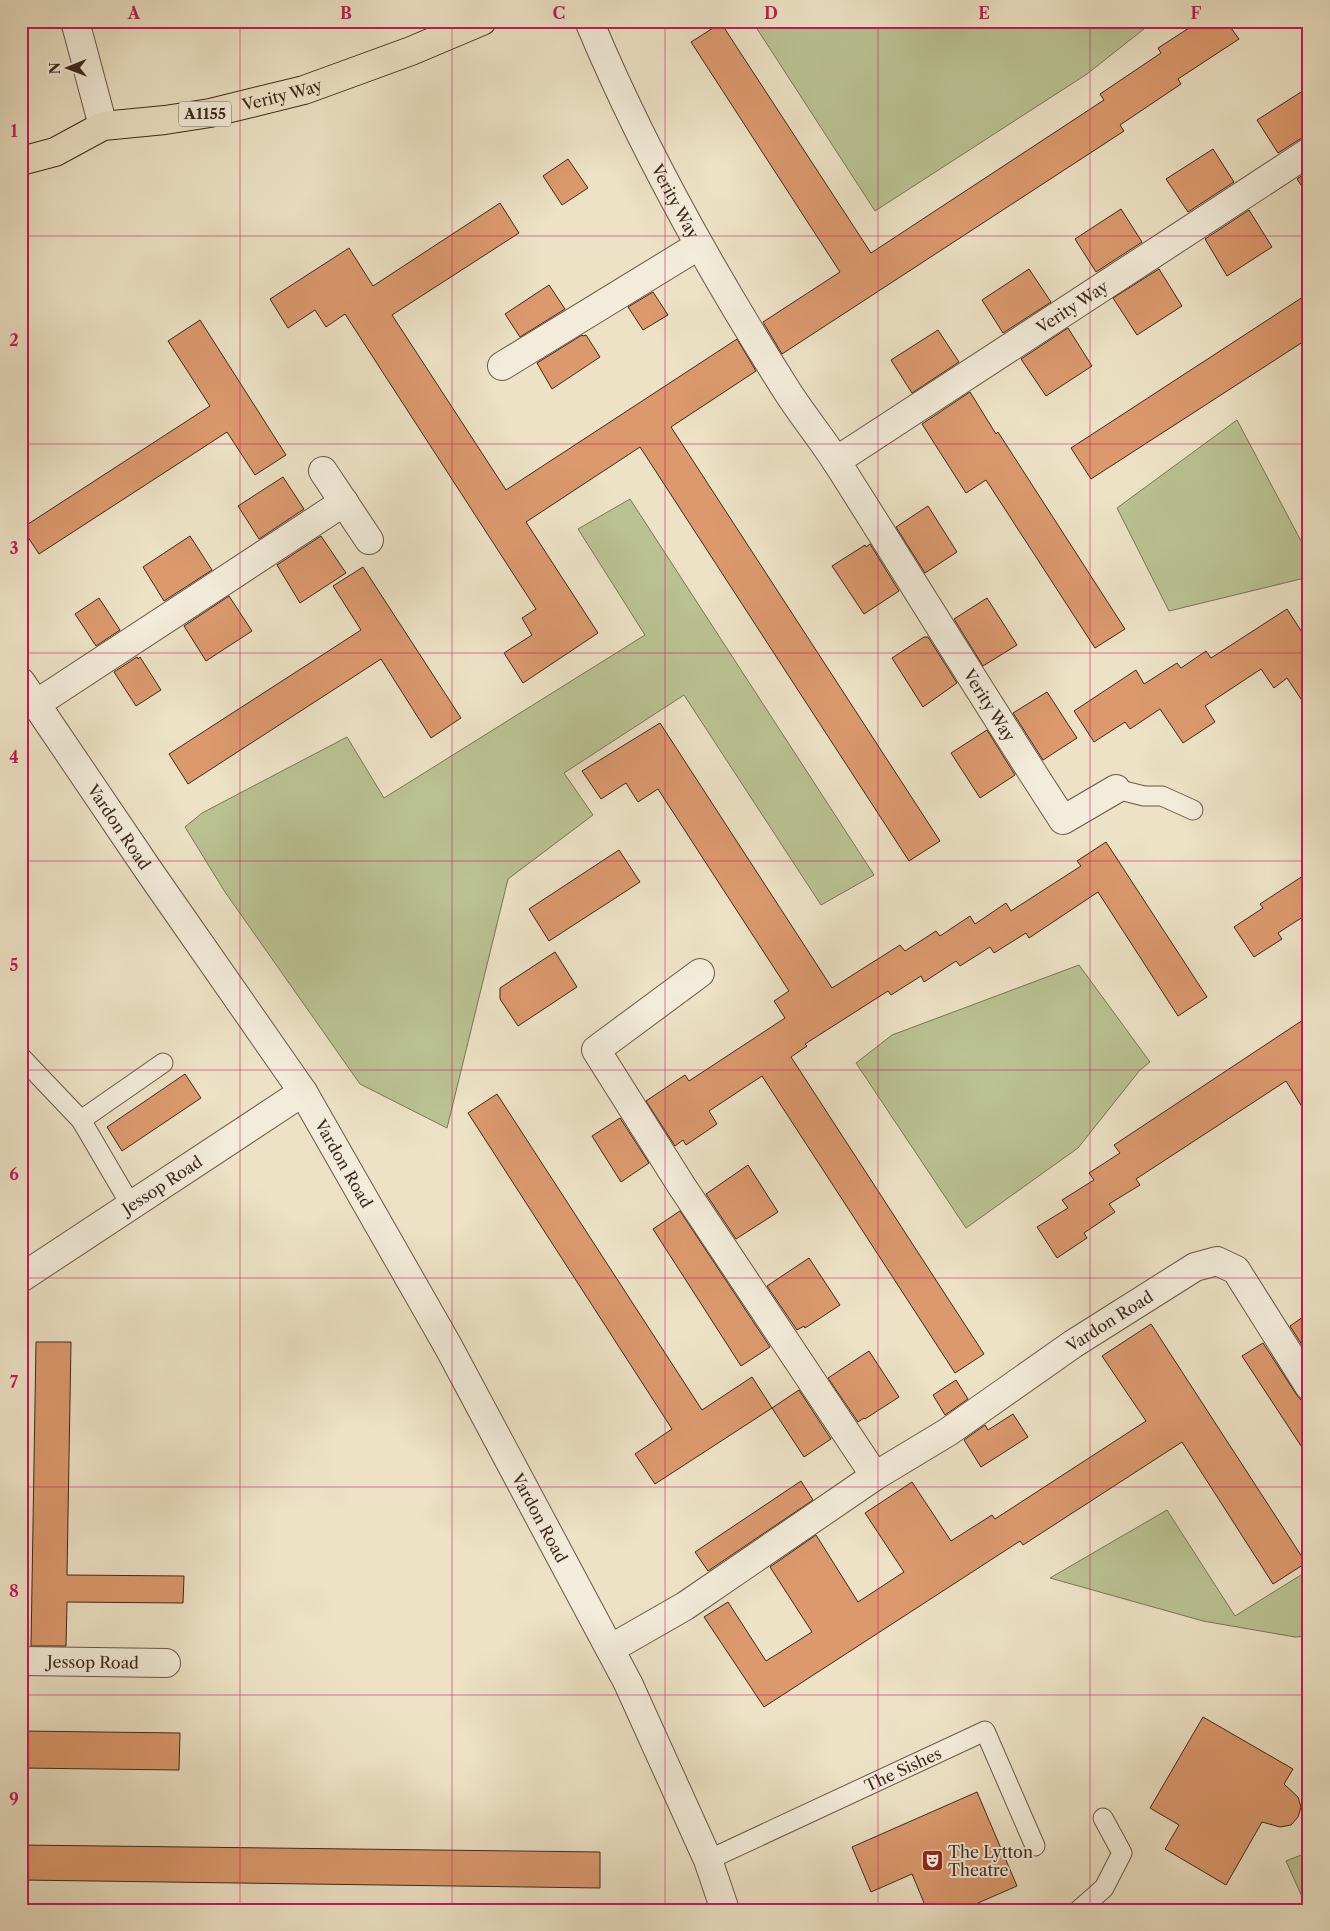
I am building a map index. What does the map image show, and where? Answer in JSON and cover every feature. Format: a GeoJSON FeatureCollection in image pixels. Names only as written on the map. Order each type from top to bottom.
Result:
{"type":"FeatureCollection","features":[{"type":"Feature","properties":{"kind":"main road","name":"Verity Way"},"geometry":{"type":"LineString","coordinates":[[21,161],[55,152],[103,126],[165,120],[210,113],[304,90],[411,51],[482,21]]}},
{"type":"Feature","properties":{"kind":"street"},"geometry":{"type":"LineString","coordinates":[[75,21],[103,126]]}},
{"type":"Feature","properties":{"kind":"street","name":"Verity Way"},"geometry":{"type":"LineString","coordinates":[[589,21],[613,78],[698,246],[789,394],[836,461],[1062,820],[1116,789]]}},
{"type":"Feature","properties":{"kind":"street","name":"Verity Way"},"geometry":{"type":"LineString","coordinates":[[836,461],[1309,152]]}},
{"type":"Feature","properties":{"kind":"street","name":"Verity Way"},"geometry":{"type":"LineString","coordinates":[[502,366],[698,246]]}},
{"type":"Feature","properties":{"kind":"street"},"geometry":{"type":"LineString","coordinates":[[323,471],[369,540]]}},
{"type":"Feature","properties":{"kind":"street"},"geometry":{"type":"LineString","coordinates":[[36,704],[344,502]]}},
{"type":"Feature","properties":{"kind":"street","name":"Vardon Road"},"geometry":{"type":"LineString","coordinates":[[21,682],[149,871],[303,1092],[448,1346],[628,1683],[708,1860],[725,1910]]}},
{"type":"Feature","properties":{"kind":"street"},"geometry":{"type":"LineString","coordinates":[[700,973],[596,1050],[681,1186],[875,1476]]}},
{"type":"Feature","properties":{"kind":"street","name":"Jessop Road"},"geometry":{"type":"LineString","coordinates":[[21,1278],[303,1092]]}},
{"type":"Feature","properties":{"kind":"street","name":"Vardon Road"},"geometry":{"type":"LineString","coordinates":[[610,1649],[685,1606],[875,1476],[948,1432],[1073,1344],[1195,1267],[1217,1261],[1236,1270],[1309,1386]]}},
{"type":"Feature","properties":{"kind":"street","name":"Jessop Road"},"geometry":{"type":"LineString","coordinates":[[21,1661],[166,1663]]}},
{"type":"Feature","properties":{"kind":"lane"},"geometry":{"type":"LineString","coordinates":[[1116,789],[1144,796],[1162,796],[1193,810]]}},
{"type":"Feature","properties":{"kind":"lane"},"geometry":{"type":"LineString","coordinates":[[21,1057],[81,1120],[132,1206]]}},
{"type":"Feature","properties":{"kind":"lane"},"geometry":{"type":"LineString","coordinates":[[81,1120],[163,1062]]}},
{"type":"Feature","properties":{"kind":"lane","name":"The Sishes"},"geometry":{"type":"LineString","coordinates":[[708,1860],[985,1732],[1035,1846]]}},
{"type":"Feature","properties":{"kind":"lane"},"geometry":{"type":"LineString","coordinates":[[1079,1910],[1104,1888],[1122,1853],[1102,1818]]}},
{"type":"Feature","properties":{"kind":"green space"},"geometry":{"type":"Polygon","coordinates":[[[752,21],[1154,21],[1087,74],[875,211],[752,21]]]}},
{"type":"Feature","properties":{"kind":"green space"},"geometry":{"type":"Polygon","coordinates":[[[1237,420],[1309,556],[1309,577],[1169,611],[1117,508],[1237,420]]]}},
{"type":"Feature","properties":{"kind":"green space"},"geometry":{"type":"Polygon","coordinates":[[[630,499],[874,875],[821,905],[684,695],[564,773],[593,815],[508,879],[447,1128],[360,1084],[225,892],[185,827],[202,813],[347,737],[384,798],[645,635],[578,529],[630,499]]]}},
{"type":"Feature","properties":{"kind":"green space"},"geometry":{"type":"Polygon","coordinates":[[[1079,965],[1150,1062],[1140,1070],[1078,1148],[966,1228],[856,1063],[892,1035],[1079,965]]]}},
{"type":"Feature","properties":{"kind":"green space"},"geometry":{"type":"Polygon","coordinates":[[[1167,1510],[1235,1616],[1309,1570],[1309,1636],[1295,1637],[1203,1621],[1050,1578],[1167,1510]]]}},
{"type":"Feature","properties":{"kind":"green space"},"geometry":{"type":"Polygon","coordinates":[[[1309,1852],[1309,1910],[1308,1910],[1286,1861],[1309,1852]]]}},
{"type":"Feature","properties":{"kind":"building"},"geometry":{"type":"Polygon","coordinates":[[[1200,21],[1226,21],[1239,39],[1178,79],[1181,84],[1120,125],[1124,131],[782,354],[763,322],[840,272],[691,42],[721,23],[871,253],[1104,100],[1100,94],[1161,53],[1158,48],[1200,21]]]}},
{"type":"Feature","properties":{"kind":"building"},"geometry":{"type":"Polygon","coordinates":[[[1309,87],[1309,136],[1300,139],[1278,153],[1257,120],[1309,87]]]}},
{"type":"Feature","properties":{"kind":"building"},"geometry":{"type":"Polygon","coordinates":[[[1213,149],[1234,182],[1188,212],[1166,179],[1213,149]]]}},
{"type":"Feature","properties":{"kind":"building"},"geometry":{"type":"Polygon","coordinates":[[[568,159],[588,188],[562,205],[543,176],[568,159]]]}},
{"type":"Feature","properties":{"kind":"building"},"geometry":{"type":"Polygon","coordinates":[[[1309,171],[1309,197],[1297,179],[1309,171]]]}},
{"type":"Feature","properties":{"kind":"building"},"geometry":{"type":"Polygon","coordinates":[[[500,203],[519,233],[392,315],[506,490],[737,339],[756,371],[671,427],[940,841],[909,861],[640,447],[526,522],[598,633],[523,683],[504,653],[532,635],[522,618],[536,609],[345,314],[326,327],[315,310],[288,328],[270,299],[349,248],[373,286],[500,203]]]}},
{"type":"Feature","properties":{"kind":"building"},"geometry":{"type":"Polygon","coordinates":[[[1121,209],[1142,242],[1096,272],[1075,239],[1121,209]]]}},
{"type":"Feature","properties":{"kind":"building"},"geometry":{"type":"Polygon","coordinates":[[[1249,210],[1272,247],[1227,276],[1205,239],[1249,210]]]}},
{"type":"Feature","properties":{"kind":"building"},"geometry":{"type":"Polygon","coordinates":[[[1029,269],[1051,302],[1003,333],[982,300],[1029,269]]]}},
{"type":"Feature","properties":{"kind":"building"},"geometry":{"type":"Polygon","coordinates":[[[1159,269],[1182,306],[1137,335],[1113,298],[1159,269]]]}},
{"type":"Feature","properties":{"kind":"building"},"geometry":{"type":"Polygon","coordinates":[[[549,285],[565,309],[520,337],[505,314],[549,285]]]}},
{"type":"Feature","properties":{"kind":"building"},"geometry":{"type":"Polygon","coordinates":[[[653,292],[668,315],[643,330],[628,307],[653,292]]]}},
{"type":"Feature","properties":{"kind":"building"},"geometry":{"type":"Polygon","coordinates":[[[1309,293],[1309,338],[1091,479],[1071,448],[1309,293]]]}},
{"type":"Feature","properties":{"kind":"building"},"geometry":{"type":"Polygon","coordinates":[[[200,320],[286,455],[255,475],[227,432],[39,554],[22,528],[210,406],[168,341],[200,320]]]}},
{"type":"Feature","properties":{"kind":"building"},"geometry":{"type":"Polygon","coordinates":[[[1068,328],[1092,366],[1046,396],[1021,359],[1068,328]]]}},
{"type":"Feature","properties":{"kind":"building"},"geometry":{"type":"Polygon","coordinates":[[[938,330],[959,362],[912,393],[891,360],[938,330]]]}},
{"type":"Feature","properties":{"kind":"building"},"geometry":{"type":"Polygon","coordinates":[[[582,335],[586,335],[600,357],[552,389],[537,363],[582,335]]]}},
{"type":"Feature","properties":{"kind":"building"},"geometry":{"type":"Polygon","coordinates":[[[970,392],[996,434],[998,432],[1125,629],[1095,648],[986,480],[966,493],[922,424],[970,392]]]}},
{"type":"Feature","properties":{"kind":"building"},"geometry":{"type":"Polygon","coordinates":[[[283,477],[304,509],[259,539],[238,506],[283,477]]]}},
{"type":"Feature","properties":{"kind":"building"},"geometry":{"type":"Polygon","coordinates":[[[928,506],[957,552],[925,573],[896,527],[928,506]]]}},
{"type":"Feature","properties":{"kind":"building"},"geometry":{"type":"Polygon","coordinates":[[[190,536],[212,570],[164,601],[143,567],[190,536]]]}},
{"type":"Feature","properties":{"kind":"building"},"geometry":{"type":"Polygon","coordinates":[[[321,536],[346,573],[300,603],[277,565],[321,536]]]}},
{"type":"Feature","properties":{"kind":"building"},"geometry":{"type":"Polygon","coordinates":[[[870,544],[899,591],[864,614],[832,566],[865,545],[866,547],[870,544]]]}},
{"type":"Feature","properties":{"kind":"building"},"geometry":{"type":"Polygon","coordinates":[[[363,567],[461,718],[431,738],[381,659],[188,784],[169,754],[361,630],[333,586],[363,567]]]}},
{"type":"Feature","properties":{"kind":"building"},"geometry":{"type":"Polygon","coordinates":[[[229,596],[252,631],[206,661],[184,626],[229,596]]]}},
{"type":"Feature","properties":{"kind":"building"},"geometry":{"type":"Polygon","coordinates":[[[99,598],[120,630],[96,646],[75,614],[99,598]]]}},
{"type":"Feature","properties":{"kind":"building"},"geometry":{"type":"Polygon","coordinates":[[[987,598],[1017,645],[983,666],[954,619],[987,598]]]}},
{"type":"Feature","properties":{"kind":"building"},"geometry":{"type":"Polygon","coordinates":[[[1287,609],[1309,643],[1309,711],[1287,678],[1274,688],[1261,669],[1205,706],[1215,722],[1183,743],[1160,709],[1130,729],[1125,722],[1094,742],[1074,711],[1136,670],[1144,684],[1177,663],[1181,668],[1206,651],[1211,658],[1287,609]]]}},
{"type":"Feature","properties":{"kind":"building"},"geometry":{"type":"Polygon","coordinates":[[[924,637],[928,637],[957,683],[923,707],[892,658],[924,637]]]}},
{"type":"Feature","properties":{"kind":"building"},"geometry":{"type":"Polygon","coordinates":[[[137,657],[138,659],[140,657],[161,690],[136,706],[114,672],[137,657]]]}},
{"type":"Feature","properties":{"kind":"building"},"geometry":{"type":"Polygon","coordinates":[[[1047,692],[1077,738],[1043,760],[1013,713],[1047,692]]]}},
{"type":"Feature","properties":{"kind":"building"},"geometry":{"type":"Polygon","coordinates":[[[660,723],[832,988],[900,945],[905,951],[936,931],[940,936],[970,916],[975,924],[1006,903],[1011,911],[1081,866],[1077,861],[1106,842],[1207,997],[1178,1016],[1098,892],[1029,938],[1026,933],[994,953],[990,947],[960,966],[956,961],[924,982],[921,976],[891,995],[888,991],[805,1044],[807,1046],[791,1057],[984,1354],[955,1373],[762,1076],[709,1111],[717,1124],[686,1145],[683,1140],[675,1146],[646,1101],[685,1075],[689,1081],[785,1018],[774,1001],[789,991],[658,789],[638,802],[626,783],[601,799],[582,771],[660,723]]]}},
{"type":"Feature","properties":{"kind":"building"},"geometry":{"type":"Polygon","coordinates":[[[987,730],[1015,775],[980,798],[951,753],[987,730]]]}},
{"type":"Feature","properties":{"kind":"building"},"geometry":{"type":"Polygon","coordinates":[[[619,850],[640,882],[549,941],[529,909],[619,850]]]}},
{"type":"Feature","properties":{"kind":"building"},"geometry":{"type":"Polygon","coordinates":[[[1309,872],[1309,913],[1278,933],[1282,939],[1254,957],[1234,927],[1263,908],[1260,904],[1309,872]]]}},
{"type":"Feature","properties":{"kind":"building"},"geometry":{"type":"Polygon","coordinates":[[[555,952],[577,987],[518,1026],[500,999],[500,988],[555,952]]]}},
{"type":"Feature","properties":{"kind":"building"},"geometry":{"type":"Polygon","coordinates":[[[1309,1016],[1309,1118],[1286,1081],[1136,1179],[1140,1185],[1109,1204],[1115,1212],[1084,1233],[1087,1238],[1057,1258],[1037,1227],[1068,1208],[1062,1200],[1094,1180],[1089,1173],[1120,1153],[1114,1145],[1309,1016]]]}},
{"type":"Feature","properties":{"kind":"building"},"geometry":{"type":"Polygon","coordinates":[[[185,1074],[201,1098],[122,1151],[107,1127],[185,1074]]]}},
{"type":"Feature","properties":{"kind":"building"},"geometry":{"type":"Polygon","coordinates":[[[497,1094],[702,1410],[752,1377],[772,1408],[655,1484],[635,1454],[672,1429],[468,1113],[497,1094]]]}},
{"type":"Feature","properties":{"kind":"building"},"geometry":{"type":"Polygon","coordinates":[[[620,1118],[649,1163],[621,1182],[592,1136],[620,1118]]]}},
{"type":"Feature","properties":{"kind":"building"},"geometry":{"type":"Polygon","coordinates":[[[748,1165],[778,1212],[736,1239],[706,1194],[748,1165]]]}},
{"type":"Feature","properties":{"kind":"building"},"geometry":{"type":"Polygon","coordinates":[[[680,1211],[770,1347],[741,1366],[653,1229],[680,1211]]]}},
{"type":"Feature","properties":{"kind":"building"},"geometry":{"type":"Polygon","coordinates":[[[809,1258],[840,1305],[805,1328],[804,1326],[797,1330],[767,1286],[809,1258]]]}},
{"type":"Feature","properties":{"kind":"building"},"geometry":{"type":"Polygon","coordinates":[[[1309,1313],[1309,1356],[1290,1326],[1309,1313]]]}},
{"type":"Feature","properties":{"kind":"building"},"geometry":{"type":"Polygon","coordinates":[[[1151,1324],[1306,1563],[1273,1584],[1182,1442],[1023,1545],[1020,1541],[764,1707],[704,1617],[728,1602],[766,1661],[812,1632],[770,1567],[816,1535],[858,1602],[904,1572],[865,1513],[912,1482],[951,1541],[992,1515],[995,1519],[1146,1421],[1102,1356],[1151,1324]]]}},
{"type":"Feature","properties":{"kind":"building"},"geometry":{"type":"Polygon","coordinates":[[[36,1342],[71,1342],[67,1575],[184,1576],[183,1603],[67,1602],[66,1646],[31,1646],[36,1342]]]}},
{"type":"Feature","properties":{"kind":"building"},"geometry":{"type":"Polygon","coordinates":[[[1263,1343],[1296,1394],[1301,1400],[1309,1401],[1309,1458],[1242,1356],[1263,1343]]]}},
{"type":"Feature","properties":{"kind":"building"},"geometry":{"type":"Polygon","coordinates":[[[869,1351],[899,1397],[858,1422],[828,1378],[869,1351]]]}},
{"type":"Feature","properties":{"kind":"building"},"geometry":{"type":"Polygon","coordinates":[[[956,1380],[968,1399],[945,1415],[933,1395],[956,1380]]]}},
{"type":"Feature","properties":{"kind":"building"},"geometry":{"type":"Polygon","coordinates":[[[799,1390],[831,1439],[804,1457],[772,1408],[799,1390]]]}},
{"type":"Feature","properties":{"kind":"building"},"geometry":{"type":"Polygon","coordinates":[[[1013,1414],[1028,1437],[981,1467],[964,1440],[985,1425],[988,1430],[1013,1414]]]}},
{"type":"Feature","properties":{"kind":"building"},"geometry":{"type":"Polygon","coordinates":[[[801,1481],[813,1500],[708,1571],[695,1552],[801,1481]]]}},
{"type":"Feature","properties":{"kind":"building"},"geometry":{"type":"Polygon","coordinates":[[[1203,1717],[1293,1769],[1284,1784],[1298,1797],[1301,1807],[1298,1817],[1291,1825],[1280,1827],[1262,1822],[1226,1885],[1165,1849],[1179,1825],[1150,1808],[1203,1717]]]}},
{"type":"Feature","properties":{"kind":"building"},"geometry":{"type":"Polygon","coordinates":[[[21,1731],[180,1733],[179,1770],[21,1768],[21,1731]]]}},
{"type":"Feature","properties":{"kind":"building","name":"The Lytton Theatre"},"geometry":{"type":"Polygon","coordinates":[[[977,1792],[1017,1886],[962,1910],[927,1910],[912,1874],[871,1892],[852,1847],[977,1792]]]}},
{"type":"Feature","properties":{"kind":"building"},"geometry":{"type":"Polygon","coordinates":[[[21,1845],[600,1852],[600,1888],[21,1880],[21,1845]]]}},
{"type":"Feature","properties":{"kind":"place","name":"The Lytton Theatre"},"geometry":{"type":"Point","coordinates":[932,1861]}}]}
